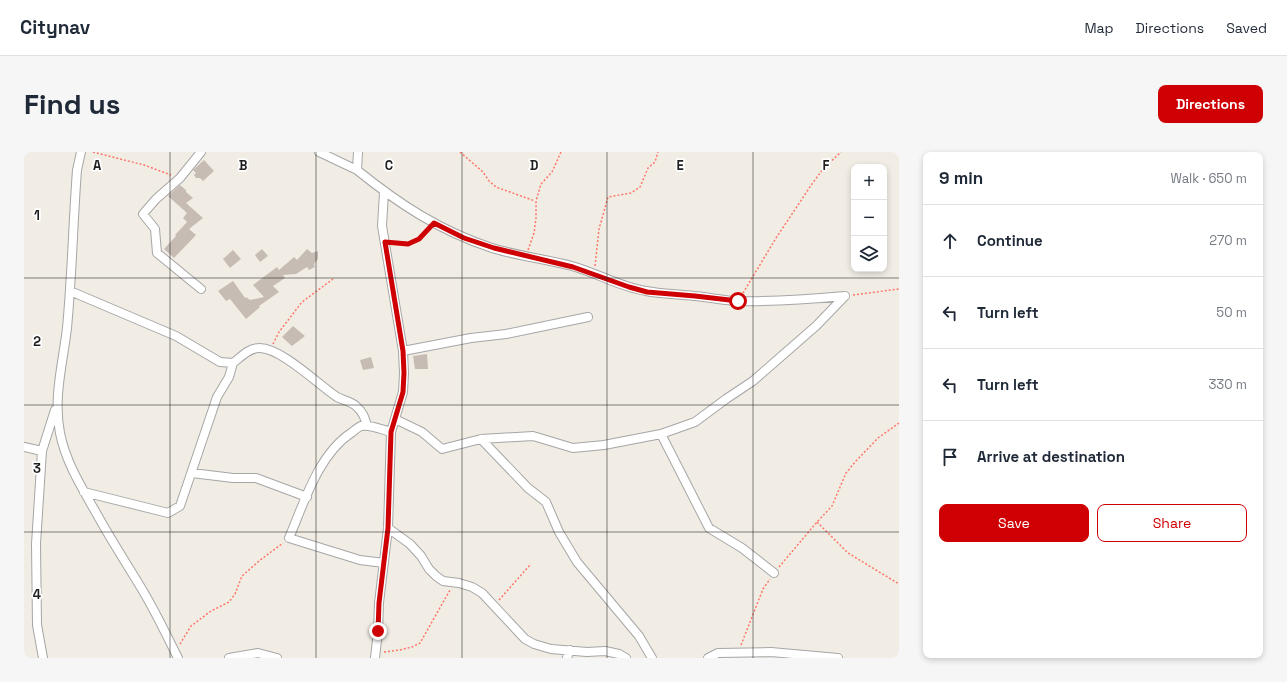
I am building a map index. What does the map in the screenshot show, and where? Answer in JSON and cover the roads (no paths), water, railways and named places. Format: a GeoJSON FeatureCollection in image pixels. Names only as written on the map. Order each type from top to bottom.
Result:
{"type":"FeatureCollection","features":[{"type":"Feature","properties":{"kind":"street"},"geometry":{"type":"LineString","coordinates":[[81,152],[77,170],[70,290],[58,386],[57,405],[60,433],[64,449],[74,474],[116,548],[143,591],[177,655]]}},
{"type":"Feature","properties":{"kind":"street"},"geometry":{"type":"LineString","coordinates":[[201,152],[180,178],[156,199],[144,214],[155,228],[157,253],[201,289]]}},
{"type":"Feature","properties":{"kind":"street"},"geometry":{"type":"LineString","coordinates":[[318,152],[357,170],[384,192],[434,223],[464,238],[494,248],[573,267],[647,292],[738,301],[812,299],[845,296],[816,326],[754,381],[726,398],[695,422],[661,434],[604,445],[573,448],[533,436],[481,439],[442,449],[422,432],[395,420]]}},
{"type":"Feature","properties":{"kind":"street"},"geometry":{"type":"LineString","coordinates":[[357,170],[358,152]]}},
{"type":"Feature","properties":{"kind":"street"},"geometry":{"type":"LineString","coordinates":[[378,656],[379,603],[388,528],[391,432],[403,392],[403,351],[382,226],[384,192]]}},
{"type":"Feature","properties":{"kind":"street"},"geometry":{"type":"LineString","coordinates":[[70,290],[176,336],[220,362],[233,363]]}},
{"type":"Feature","properties":{"kind":"street"},"geometry":{"type":"LineString","coordinates":[[403,351],[471,338],[506,334],[588,316]]}},
{"type":"Feature","properties":{"kind":"street"},"geometry":{"type":"LineString","coordinates":[[84,492],[168,513],[180,506],[217,397],[229,377],[233,363],[246,352],[260,348],[270,351],[292,362],[338,398],[355,405],[364,415],[367,426]]}},
{"type":"Feature","properties":{"kind":"street"},"geometry":{"type":"LineString","coordinates":[[43,658],[37,625],[36,544],[42,451],[57,405]]}},
{"type":"Feature","properties":{"kind":"street"},"geometry":{"type":"LineString","coordinates":[[384,563],[360,560],[289,538],[312,483],[329,454],[346,436],[360,426],[367,426],[391,432]]}},
{"type":"Feature","properties":{"kind":"street"},"geometry":{"type":"LineString","coordinates":[[661,434],[709,528],[742,548],[774,573]]}},
{"type":"Feature","properties":{"kind":"street"},"geometry":{"type":"LineString","coordinates":[[481,439],[528,488],[546,502],[559,532],[577,562],[639,636],[652,658]]}},
{"type":"Feature","properties":{"kind":"street"},"geometry":{"type":"LineString","coordinates":[[24,447],[42,451]]}},
{"type":"Feature","properties":{"kind":"street"},"geometry":{"type":"LineString","coordinates":[[192,473],[233,478],[256,478],[307,497]]}},
{"type":"Feature","properties":{"kind":"street"},"geometry":{"type":"LineString","coordinates":[[388,528],[410,544],[421,556],[429,570],[436,576],[443,581],[459,582],[482,593],[525,638],[534,644],[551,649],[587,652],[605,650],[619,654],[626,658]]}},
{"type":"Feature","properties":{"kind":"street"},"geometry":{"type":"LineString","coordinates":[[567,658],[570,650]]}},
{"type":"Feature","properties":{"kind":"street"},"geometry":{"type":"LineString","coordinates":[[708,658],[718,652],[771,652],[838,658]]}},
{"type":"Feature","properties":{"kind":"street"},"geometry":{"type":"LineString","coordinates":[[229,658],[258,653],[277,658]]}}]}
